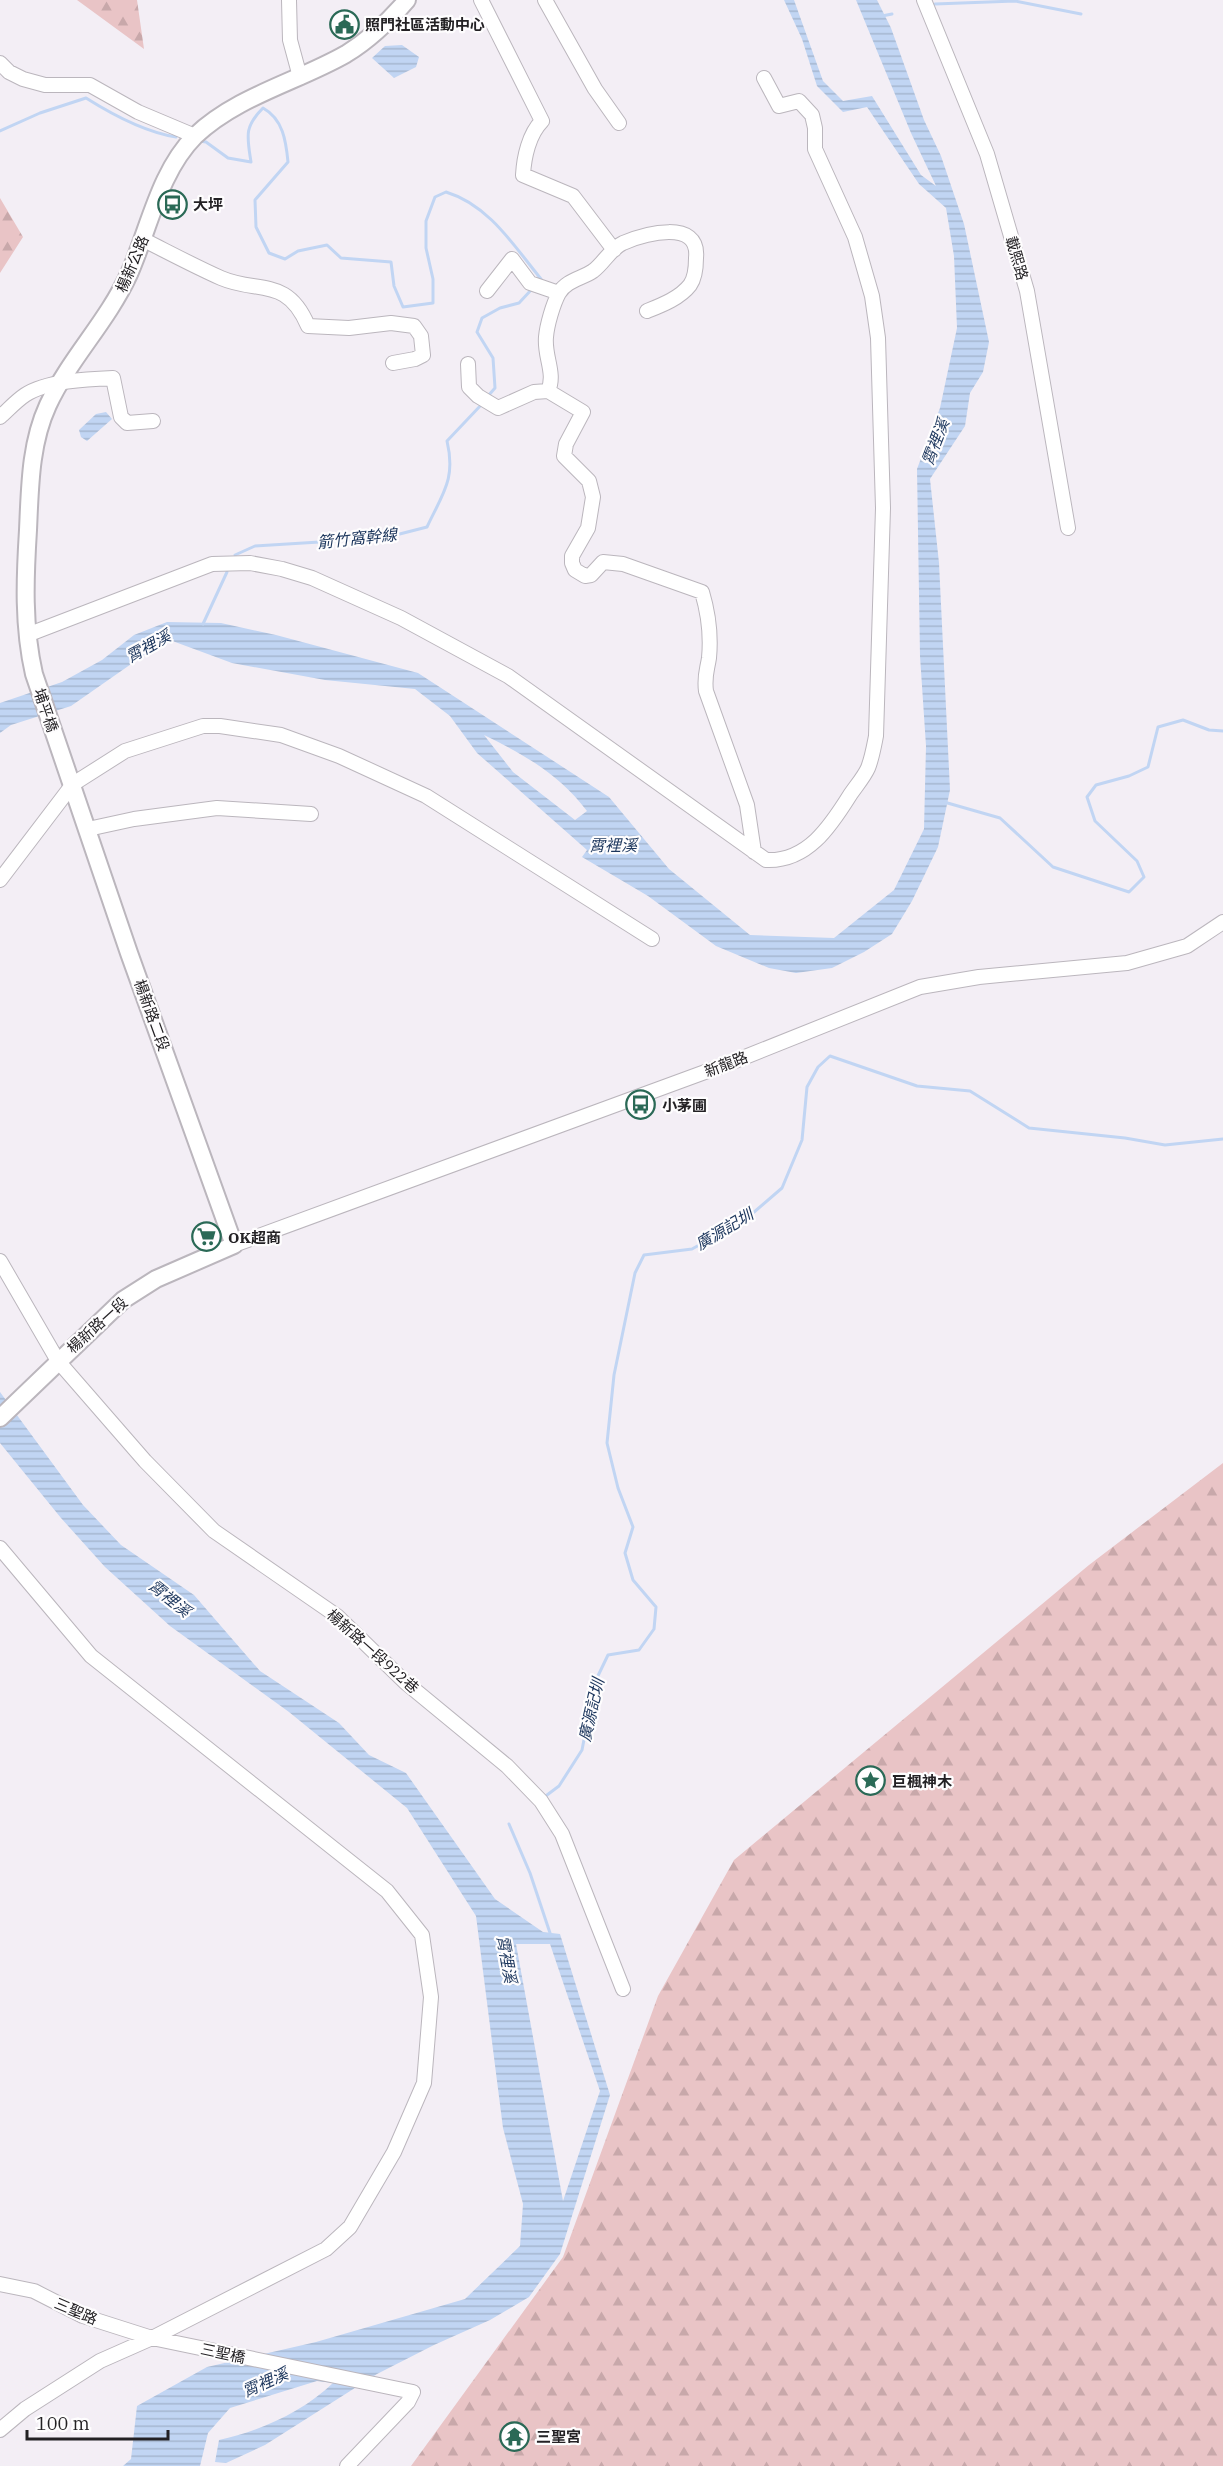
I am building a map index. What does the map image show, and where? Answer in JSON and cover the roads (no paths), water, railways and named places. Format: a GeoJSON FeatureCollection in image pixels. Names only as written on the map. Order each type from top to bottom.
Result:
{"type":"FeatureCollection","features":[{"type":"Feature","properties":{"kind":"main road","name":"楊新公路"},"geometry":{"type":"LineString","coordinates":[[27,635],[26,573],[32,465],[41,423],[59,384],[106,319],[118,296],[174,163],[195,136],[226,112],[347,53],[393,16],[407,0]]}},
{"type":"Feature","properties":{"kind":"main road","name":"埔平橋"},"geometry":{"type":"LineString","coordinates":[[27,635],[34,674],[73,784]]}},
{"type":"Feature","properties":{"kind":"main road","name":"楊新路二段"},"geometry":{"type":"LineString","coordinates":[[73,784],[129,953],[234,1245]]}},
{"type":"Feature","properties":{"kind":"main road","name":"楊新路一段"},"geometry":{"type":"LineString","coordinates":[[0,1418],[123,1300],[156,1279],[234,1245]]}},
{"type":"Feature","properties":{"kind":"street"},"geometry":{"type":"LineString","coordinates":[[289,0],[290,40],[300,77]]}},
{"type":"Feature","properties":{"kind":"street"},"geometry":{"type":"LineString","coordinates":[[482,0],[542,121],[537,125],[524,158],[522,175],[573,196],[614,250]]}},
{"type":"Feature","properties":{"kind":"street"},"geometry":{"type":"LineString","coordinates":[[544,0],[595,89],[619,123]]}},
{"type":"Feature","properties":{"kind":"street","name":"載熙路"},"geometry":{"type":"LineString","coordinates":[[924,0],[987,154],[1027,291],[1068,528]]}},
{"type":"Feature","properties":{"kind":"street"},"geometry":{"type":"LineString","coordinates":[[0,63],[9,72],[23,79],[45,85],[90,85],[138,112],[195,136]]}},
{"type":"Feature","properties":{"kind":"street"},"geometry":{"type":"LineString","coordinates":[[27,635],[212,564],[250,563],[282,569],[312,578],[401,618],[508,676],[766,860],[781,861],[802,852],[817,841],[836,818],[868,767],[876,736],[883,508],[878,338],[872,296],[855,237],[815,149],[815,128],[812,115],[799,101],[779,106],[764,78]]}},
{"type":"Feature","properties":{"kind":"street"},"geometry":{"type":"LineString","coordinates":[[548,391],[552,381],[546,336],[560,293],[570,281],[593,271],[623,243],[665,231],[681,233],[693,240],[697,252],[690,285],[669,301],[647,311]]}},
{"type":"Feature","properties":{"kind":"street"},"geometry":{"type":"LineString","coordinates":[[142,238],[223,279],[266,287],[282,293],[292,302],[308,326],[349,328],[391,323],[414,326],[421,336],[423,355],[415,359],[393,363]]}},
{"type":"Feature","properties":{"kind":"street"},"geometry":{"type":"LineString","coordinates":[[487,291],[512,259],[530,283],[560,293]]}},
{"type":"Feature","properties":{"kind":"street"},"geometry":{"type":"LineString","coordinates":[[468,364],[469,387],[478,396],[498,408],[534,392],[548,391],[582,412],[566,444],[564,456],[589,481],[593,497],[588,528],[572,556],[575,570],[585,576],[591,575],[603,562],[623,564],[702,592],[708,626],[709,658],[704,675],[706,691],[747,805],[754,852]]}},
{"type":"Feature","properties":{"kind":"street"},"geometry":{"type":"LineString","coordinates":[[0,417],[24,395],[35,390],[87,379],[113,378],[121,417],[127,423],[153,421]]}},
{"type":"Feature","properties":{"kind":"street"},"geometry":{"type":"LineString","coordinates":[[0,880],[73,784],[125,752],[203,726],[220,726],[281,735],[339,756],[426,796],[652,939]]}},
{"type":"Feature","properties":{"kind":"street"},"geometry":{"type":"LineString","coordinates":[[88,829],[134,819],[217,808],[311,814]]}},
{"type":"Feature","properties":{"kind":"street","name":"新龍路"},"geometry":{"type":"LineString","coordinates":[[234,1245],[735,1061],[920,987],[979,977],[1127,963],[1187,946],[1223,922]]}},
{"type":"Feature","properties":{"kind":"street","name":"楊新路一段922巷"},"geometry":{"type":"LineString","coordinates":[[0,1262],[58,1361],[145,1461],[214,1531],[337,1616],[405,1682],[507,1766],[541,1801],[562,1834],[623,1989]]}},
{"type":"Feature","properties":{"kind":"street"},"geometry":{"type":"LineString","coordinates":[[0,1548],[91,1656],[387,1891],[422,1935],[430,1997],[424,2083],[394,2152],[350,2227],[326,2249],[152,2338],[100,2361],[25,2409],[0,2430]]}},
{"type":"Feature","properties":{"kind":"street","name":"三聖路"},"geometry":{"type":"LineString","coordinates":[[0,2284],[34,2291],[83,2316],[152,2338]]}},
{"type":"Feature","properties":{"kind":"street","name":"三聖橋"},"geometry":{"type":"LineString","coordinates":[[152,2338],[413,2392],[408,2402],[347,2466]]}},
{"type":"Feature","properties":{"kind":"water","name":"霄裡溪"},"geometry":{"type":"Polygon","coordinates":[[[784,0],[794,0],[823,81],[843,101],[872,96],[921,175],[936,186],[911,133],[856,0],[877,0],[891,28],[924,120],[941,156],[964,224],[989,342],[983,372],[970,393],[965,426],[930,479],[939,563],[950,790],[938,847],[912,901],[892,934],[864,952],[832,968],[796,973],[769,968],[716,946],[648,896],[582,857],[587,850],[477,753],[450,716],[415,689],[325,680],[232,663],[167,639],[71,706],[11,725],[0,733],[0,703],[62,682],[102,660],[134,635],[167,622],[221,623],[276,635],[418,673],[609,797],[669,869],[750,935],[834,938],[894,890],[924,829],[926,746],[920,656],[917,469],[940,408],[957,328],[954,256],[946,208],[919,184],[867,107],[843,112],[817,86],[802,39],[784,0]],[[484,735],[513,772],[575,820],[587,811],[553,776],[484,735]]]}},
{"type":"Feature","properties":{"kind":"water"},"geometry":{"type":"Polygon","coordinates":[[[402,45],[419,57],[416,67],[394,78],[372,58],[385,46],[402,45]]]}},
{"type":"Feature","properties":{"kind":"water"},"geometry":{"type":"Polygon","coordinates":[[[106,412],[112,419],[87,441],[81,437],[79,430],[96,414],[106,412]]]}},
{"type":"Feature","properties":{"kind":"water","name":"霄裡溪"},"geometry":{"type":"Polygon","coordinates":[[[0,1392],[83,1505],[121,1545],[194,1595],[260,1671],[339,1723],[369,1755],[406,1773],[495,1899],[543,1932],[560,1934],[610,2095],[560,2254],[529,2297],[490,2320],[377,2374],[265,2445],[226,2463],[215,2462],[219,2440],[280,2419],[308,2403],[333,2383],[317,2381],[230,2408],[208,2433],[200,2466],[123,2466],[131,2459],[137,2406],[207,2367],[316,2342],[465,2299],[520,2246],[523,2204],[503,2128],[476,1916],[407,1808],[289,1712],[170,1626],[105,1567],[61,1518],[0,1443],[0,1392]],[[516,1944],[563,2201],[600,2091],[550,1944],[516,1944]]]}},
{"type":"Feature","properties":{"kind":"waterway"},"geometry":{"type":"LineString","coordinates":[[935,4],[1015,1],[1081,14]]}},
{"type":"Feature","properties":{"kind":"waterway"},"geometry":{"type":"LineString","coordinates":[[882,16],[892,14]]}},
{"type":"Feature","properties":{"kind":"waterway","name":"箭竹窩幹線"},"geometry":{"type":"LineString","coordinates":[[0,131],[40,113],[86,98],[129,122],[176,137]]}},
{"type":"Feature","properties":{"kind":"waterway","name":"箭竹窩幹線"},"geometry":{"type":"LineString","coordinates":[[199,141],[206,142],[228,158],[251,162],[248,132],[257,115],[263,108],[279,124],[288,162],[255,200],[256,227],[269,253],[285,259],[298,251],[327,245],[341,258],[391,262],[394,286],[403,307],[433,303],[433,279],[426,248],[426,221],[435,197],[446,192],[475,206],[488,217],[541,279],[538,281]]}},
{"type":"Feature","properties":{"kind":"waterway","name":"箭竹窩幹線"},"geometry":{"type":"LineString","coordinates":[[488,396],[495,388],[493,358],[477,332],[482,318],[500,308],[519,303],[532,289]]}},
{"type":"Feature","properties":{"kind":"waterway","name":"箭竹窩幹線"},"geometry":{"type":"LineString","coordinates":[[235,555],[255,546],[384,538],[427,527],[443,495],[449,476],[447,441],[482,404]]}},
{"type":"Feature","properties":{"kind":"waterway","name":"箭竹窩幹線"},"geometry":{"type":"LineString","coordinates":[[203,624],[227,572]]}},
{"type":"Feature","properties":{"kind":"waterway"},"geometry":{"type":"LineString","coordinates":[[944,802],[1000,818],[1053,867],[1129,892],[1144,877],[1137,861],[1095,821],[1087,797],[1096,785],[1129,776],[1148,767],[1158,727],[1183,720],[1209,730],[1223,731]]}},
{"type":"Feature","properties":{"kind":"waterway","name":"廣源記圳"},"geometry":{"type":"LineString","coordinates":[[543,1798],[559,1786],[582,1750],[595,1682],[608,1655],[639,1650],[654,1629],[656,1607],[633,1580],[625,1553],[633,1527],[618,1488],[607,1443],[614,1375],[635,1273],[644,1255],[692,1249],[746,1219],[782,1188],[802,1140],[807,1087],[818,1067],[830,1056],[917,1086],[970,1091],[1029,1128],[1125,1138],[1165,1145],[1223,1139]]}},
{"type":"Feature","properties":{"kind":"waterway","name":"廣源記圳"},"geometry":{"type":"LineString","coordinates":[[509,1824],[530,1873],[550,1933]]}},
{"type":"Feature","properties":{"kind":"place","name":"照門社區活動中心"},"geometry":{"type":"Point","coordinates":[344,24]}},
{"type":"Feature","properties":{"kind":"place","name":"大坪"},"geometry":{"type":"Point","coordinates":[172,204]}},
{"type":"Feature","properties":{"kind":"place","name":"小茅圃"},"geometry":{"type":"Point","coordinates":[641,1105]}},
{"type":"Feature","properties":{"kind":"place","name":"OK超商"},"geometry":{"type":"Point","coordinates":[207,1237]}},
{"type":"Feature","properties":{"kind":"place","name":"巨楓神木"},"geometry":{"type":"Point","coordinates":[871,1781]}},
{"type":"Feature","properties":{"kind":"place","name":"三聖宮"},"geometry":{"type":"Point","coordinates":[515,2436]}}]}
